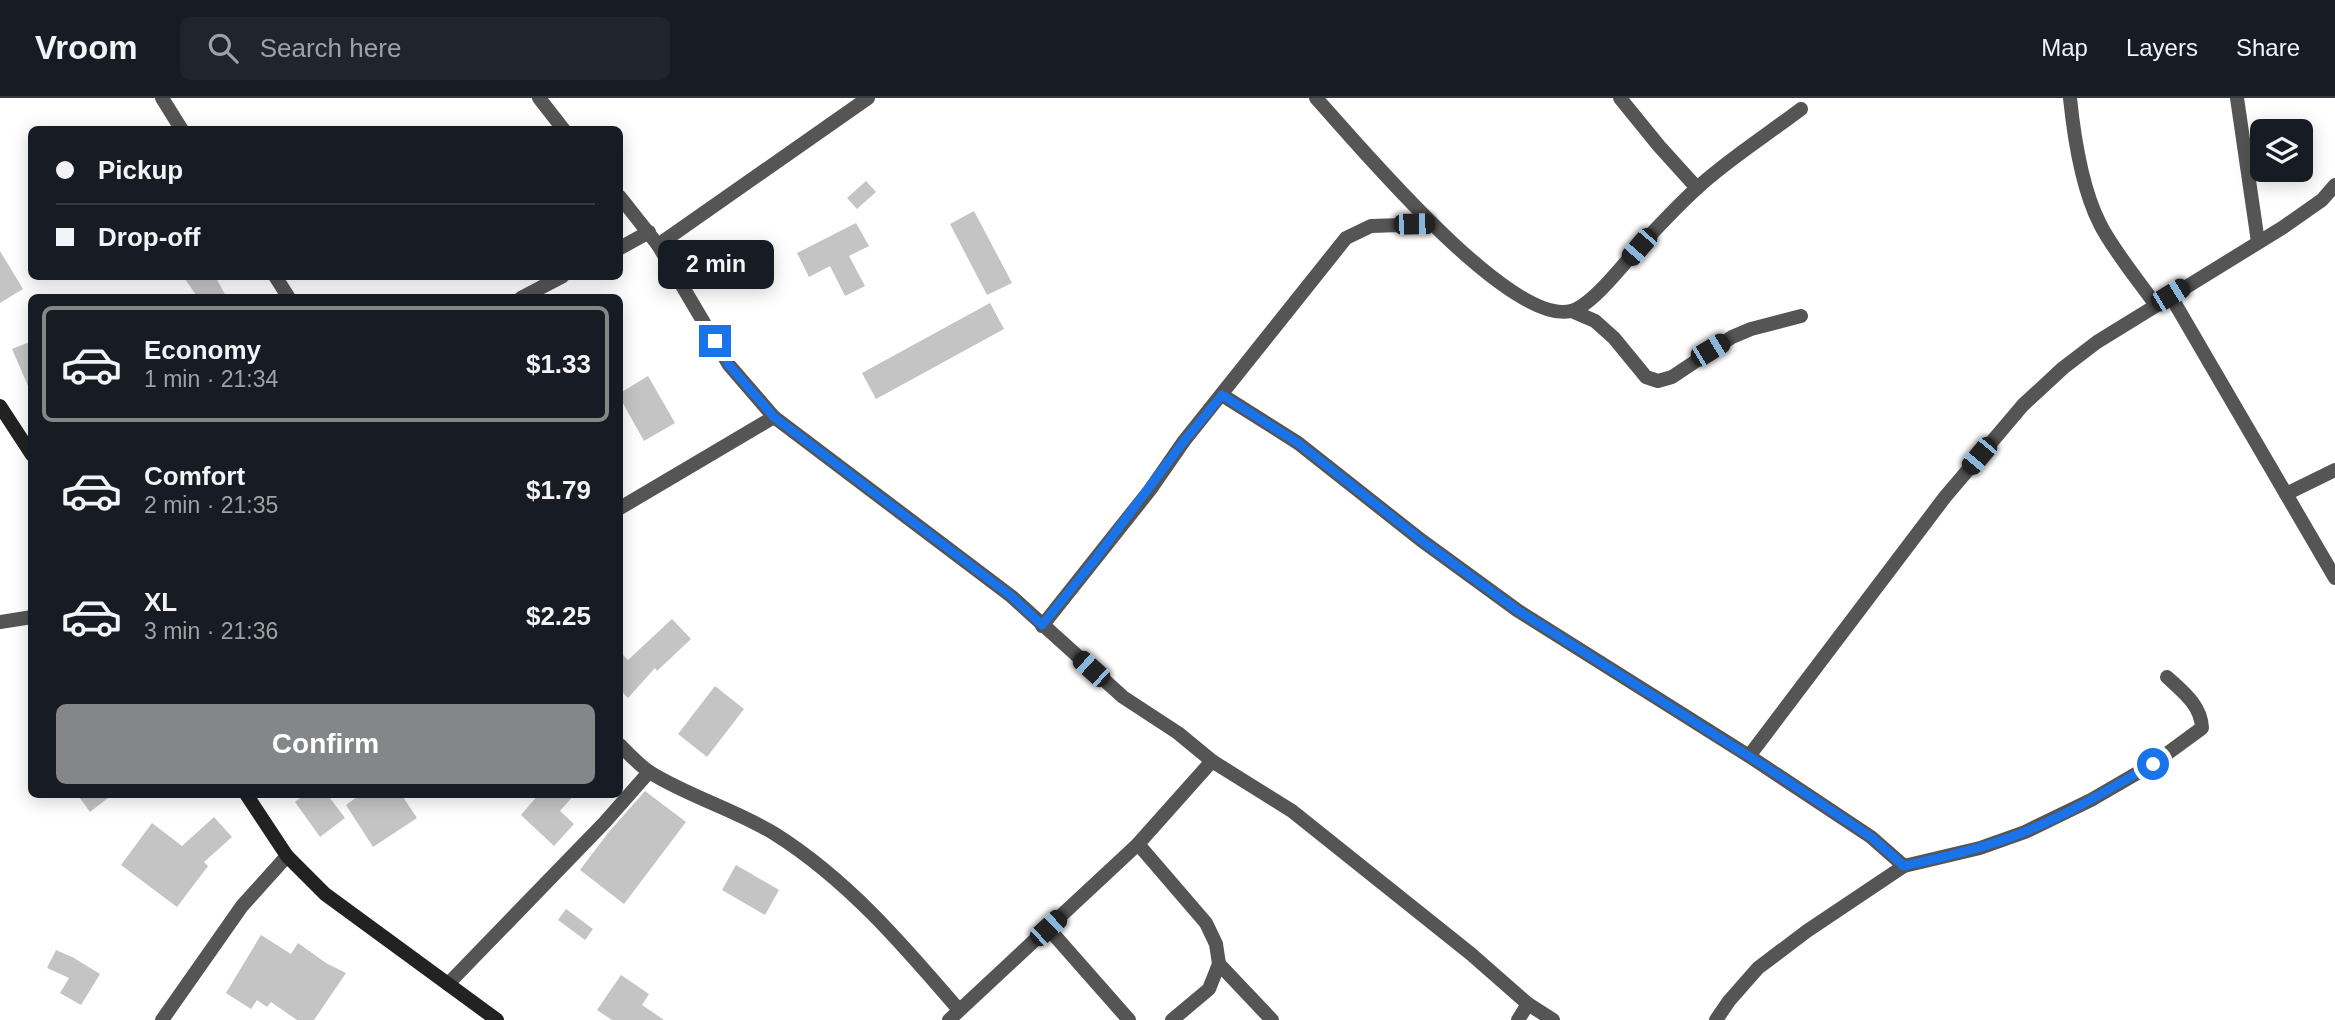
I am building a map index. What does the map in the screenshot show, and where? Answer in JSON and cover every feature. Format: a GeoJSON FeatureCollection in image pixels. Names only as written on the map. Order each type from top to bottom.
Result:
{"type":"FeatureCollection","features":[{"type":"Feature","properties":{"kind":"street"},"geometry":{"type":"LineString","coordinates":[[162,98],[180,126]]}},
{"type":"Feature","properties":{"kind":"street"},"geometry":{"type":"LineString","coordinates":[[539,98],[561,126]]}},
{"type":"Feature","properties":{"kind":"street"},"geometry":{"type":"LineString","coordinates":[[658,245],[868,98]]}},
{"type":"Feature","properties":{"kind":"street"},"geometry":{"type":"LineString","coordinates":[[1316,98],[1384,176],[1431,224],[1489,274],[1545,310],[1572,311],[1595,321],[1614,338],[1646,377],[1658,381],[1672,377],[1732,337],[1751,329],[1801,316]]}},
{"type":"Feature","properties":{"kind":"street"},"geometry":{"type":"LineString","coordinates":[[1620,98],[1697,188]]}},
{"type":"Feature","properties":{"kind":"street"},"geometry":{"type":"LineString","coordinates":[[2070,98],[2090,202],[2101,226],[2155,304]]}},
{"type":"Feature","properties":{"kind":"street"},"geometry":{"type":"LineString","coordinates":[[2237,98],[2258,242]]}},
{"type":"Feature","properties":{"kind":"street"},"geometry":{"type":"LineString","coordinates":[[1572,311],[1604,287],[1697,188],[1801,109]]}},
{"type":"Feature","properties":{"kind":"street"},"geometry":{"type":"LineString","coordinates":[[1749,756],[1945,497],[2023,405],[2063,368],[2097,342],[2258,242],[2322,200],[2335,187]]}},
{"type":"Feature","properties":{"kind":"street"},"geometry":{"type":"LineString","coordinates":[[623,201],[658,245],[729,365],[774,417],[1000,587],[1123,698],[1178,733],[1212,761],[1292,811],[1471,954],[1528,1004],[1553,1020]]}},
{"type":"Feature","properties":{"kind":"street"},"geometry":{"type":"LineString","coordinates":[[1042,625],[1346,238],[1371,226],[1431,224]]}},
{"type":"Feature","properties":{"kind":"street"},"geometry":{"type":"LineString","coordinates":[[623,246],[649,232]]}},
{"type":"Feature","properties":{"kind":"street"},"geometry":{"type":"LineString","coordinates":[[529,294],[555,280]]}},
{"type":"Feature","properties":{"kind":"street"},"geometry":{"type":"LineString","coordinates":[[2170,295],[2335,578]]}},
{"type":"Feature","properties":{"kind":"street"},"geometry":{"type":"LineString","coordinates":[[1222,395],[1298,443],[1421,540],[1517,610],[1749,756],[1871,837],[1904,866]]}},
{"type":"Feature","properties":{"kind":"street"},"geometry":{"type":"LineString","coordinates":[[0,406],[28,449]]}},
{"type":"Feature","properties":{"kind":"street"},"geometry":{"type":"LineString","coordinates":[[623,506],[774,417]]}},
{"type":"Feature","properties":{"kind":"street"},"geometry":{"type":"LineString","coordinates":[[2286,494],[2335,470]]}},
{"type":"Feature","properties":{"kind":"street"},"geometry":{"type":"LineString","coordinates":[[0,622],[28,618]]}},
{"type":"Feature","properties":{"kind":"street"},"geometry":{"type":"LineString","coordinates":[[1716,1020],[1758,968],[1807,931],[1904,866],[1980,848],[2025,832],[2091,800],[2153,764],[2193,736],[2202,728],[2202,715],[2190,698],[2167,677]]}},
{"type":"Feature","properties":{"kind":"street"},"geometry":{"type":"LineString","coordinates":[[623,748],[649,772],[776,835],[828,873],[885,925],[954,1015],[1138,844],[1212,761]]}},
{"type":"Feature","properties":{"kind":"street"},"geometry":{"type":"LineString","coordinates":[[448,984],[605,822],[649,772]]}},
{"type":"Feature","properties":{"kind":"street"},"geometry":{"type":"LineString","coordinates":[[249,798],[287,856],[325,894],[495,1019]]}},
{"type":"Feature","properties":{"kind":"street"},"geometry":{"type":"LineString","coordinates":[[1138,844],[1206,923],[1216,944],[1219,964],[1209,989],[1172,1020]]}},
{"type":"Feature","properties":{"kind":"street"},"geometry":{"type":"LineString","coordinates":[[162,1020],[242,906],[287,856]]}},
{"type":"Feature","properties":{"kind":"street"},"geometry":{"type":"LineString","coordinates":[[1048,928],[1129,1020]]}},
{"type":"Feature","properties":{"kind":"street"},"geometry":{"type":"LineString","coordinates":[[1219,964],[1272,1020]]}},
{"type":"Feature","properties":{"kind":"street"},"geometry":{"type":"LineString","coordinates":[[1518,1020],[1528,1004]]}},
{"type":"Feature","properties":{"kind":"building"},"geometry":{"type":"Polygon","coordinates":[[[866,181],[876,192],[857,209],[847,198],[866,181]]]}},
{"type":"Feature","properties":{"kind":"building"},"geometry":{"type":"Polygon","coordinates":[[[974,211],[1012,283],[987,295],[950,224],[974,211]]]}},
{"type":"Feature","properties":{"kind":"building"},"geometry":{"type":"Polygon","coordinates":[[[856,223],[869,246],[849,256],[865,286],[845,296],[830,266],[809,277],[797,253],[856,223]]]}},
{"type":"Feature","properties":{"kind":"building"},"geometry":{"type":"Polygon","coordinates":[[[0,251],[23,289],[0,303],[0,251]]]}},
{"type":"Feature","properties":{"kind":"building"},"geometry":{"type":"Polygon","coordinates":[[[186,280],[217,280],[225,294],[195,294],[186,280]]]}},
{"type":"Feature","properties":{"kind":"building"},"geometry":{"type":"Polygon","coordinates":[[[990,303],[1004,329],[876,399],[862,373],[990,303]]]}},
{"type":"Feature","properties":{"kind":"building"},"geometry":{"type":"Polygon","coordinates":[[[28,343],[28,386],[12,349],[28,343]]]}},
{"type":"Feature","properties":{"kind":"building"},"geometry":{"type":"Polygon","coordinates":[[[648,376],[675,423],[644,441],[623,403],[623,391],[648,376]]]}},
{"type":"Feature","properties":{"kind":"building"},"geometry":{"type":"Polygon","coordinates":[[[672,619],[691,639],[657,671],[655,668],[628,698],[623,693],[623,655],[628,660],[672,619]]]}},
{"type":"Feature","properties":{"kind":"building"},"geometry":{"type":"Polygon","coordinates":[[[715,686],[744,709],[707,757],[678,734],[715,686]]]}},
{"type":"Feature","properties":{"kind":"building"},"geometry":{"type":"Polygon","coordinates":[[[645,791],[686,822],[624,904],[580,870],[645,791]]]}},
{"type":"Feature","properties":{"kind":"building"},"geometry":{"type":"Polygon","coordinates":[[[80,798],[108,798],[90,812],[80,798]]]}},
{"type":"Feature","properties":{"kind":"building"},"geometry":{"type":"Polygon","coordinates":[[[300,798],[330,798],[345,818],[320,837],[295,802],[300,798]]]}},
{"type":"Feature","properties":{"kind":"building"},"geometry":{"type":"Polygon","coordinates":[[[356,798],[404,798],[417,818],[373,847],[346,805],[356,798]]]}},
{"type":"Feature","properties":{"kind":"building"},"geometry":{"type":"Polygon","coordinates":[[[536,798],[571,798],[560,811],[574,824],[554,846],[521,815],[536,798]]]}},
{"type":"Feature","properties":{"kind":"building"},"geometry":{"type":"Polygon","coordinates":[[[214,817],[232,837],[204,862],[208,866],[177,907],[121,865],[152,823],[182,846],[214,817]]]}},
{"type":"Feature","properties":{"kind":"building"},"geometry":{"type":"Polygon","coordinates":[[[736,865],[779,890],[765,915],[722,890],[736,865]]]}},
{"type":"Feature","properties":{"kind":"building"},"geometry":{"type":"Polygon","coordinates":[[[566,909],[593,929],[585,940],[558,920],[566,909]]]}},
{"type":"Feature","properties":{"kind":"building"},"geometry":{"type":"Polygon","coordinates":[[[261,935],[291,954],[298,943],[326,963],[346,973],[314,1020],[297,1020],[271,1002],[267,1007],[257,1000],[251,1009],[226,993],[261,935]]]}},
{"type":"Feature","properties":{"kind":"building"},"geometry":{"type":"Polygon","coordinates":[[[56,950],[100,974],[81,1005],[60,993],[69,978],[47,968],[56,950]]]}},
{"type":"Feature","properties":{"kind":"building"},"geometry":{"type":"Polygon","coordinates":[[[621,975],[649,994],[642,1005],[664,1020],[612,1020],[597,1010],[621,975]]]}},
{"type":"Feature","properties":{"kind":"route"},"geometry":{"type":"LineString","coordinates":[[715,341],[729,365],[774,417],[1011,596],[1042,625],[1222,395],[1298,443],[1421,540],[1517,610],[1769,769],[1871,837],[1904,866],[1980,848],[2025,832],[2091,800],[2153,764]]}}]}
